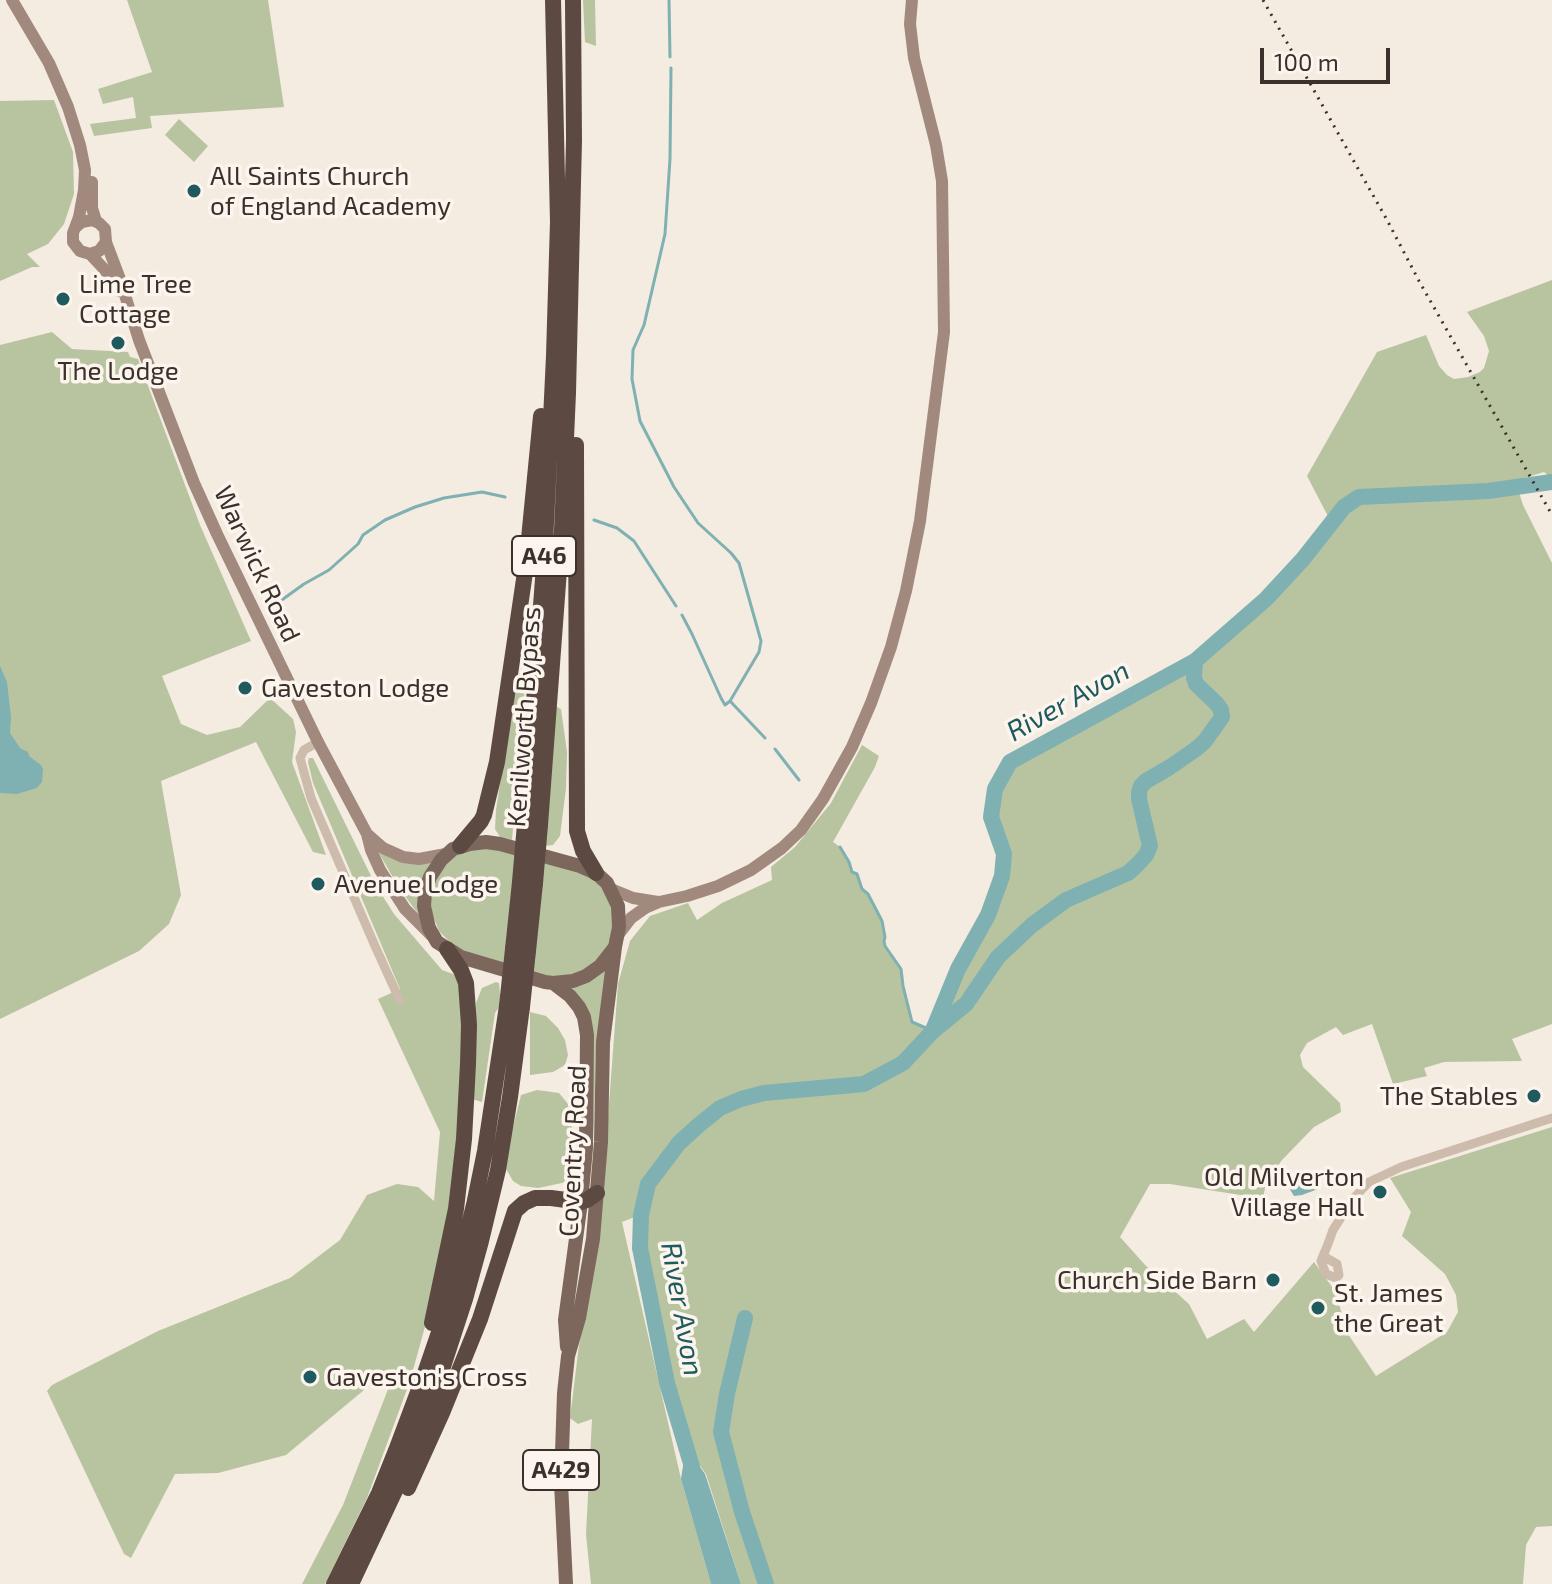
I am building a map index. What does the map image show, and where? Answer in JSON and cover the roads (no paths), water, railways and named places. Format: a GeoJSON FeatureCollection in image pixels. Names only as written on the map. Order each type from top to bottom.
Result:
{"type":"FeatureCollection","features":[{"type":"Feature","properties":{"kind":"highway","name":"Kenilworth Bypass"},"geometry":{"type":"LineString","coordinates":[[533,825],[558,222],[553,0]]}},
{"type":"Feature","properties":{"kind":"highway","name":"Kenilworth Bypass"},"geometry":{"type":"LineString","coordinates":[[354,1584],[419,1433],[452,1341],[481,1241],[508,1112],[515,1006],[562,530],[574,140],[573,0]]}},
{"type":"Feature","properties":{"kind":"highway"},"geometry":{"type":"LineString","coordinates":[[574,140],[577,831],[583,851],[596,873]]}},
{"type":"Feature","properties":{"kind":"highway"},"geometry":{"type":"LineString","coordinates":[[453,850],[484,815],[497,762],[529,546],[555,287]]}},
{"type":"Feature","properties":{"kind":"highway"},"geometry":{"type":"LineString","coordinates":[[397,1448],[447,1259],[462,1163],[468,1064],[468,995],[464,976],[447,949]]}},
{"type":"Feature","properties":{"kind":"highway","name":"Kenilworth Bypass"},"geometry":{"type":"LineString","coordinates":[[397,1448],[448,1306],[474,1205],[515,1006]]}},
{"type":"Feature","properties":{"kind":"highway"},"geometry":{"type":"LineString","coordinates":[[581,1202],[597,1193]]}},
{"type":"Feature","properties":{"kind":"highway","name":"A46"},"geometry":{"type":"LineString","coordinates":[[354,1584],[386,1534],[442,1413],[480,1319],[515,1211],[535,1198],[581,1202]]}},
{"type":"Feature","properties":{"kind":"highway","name":"A46"},"geometry":{"type":"LineString","coordinates":[[334,1584],[379,1493],[397,1448]]}},
{"type":"Feature","properties":{"kind":"main road"},"geometry":{"type":"LineString","coordinates":[[494,842],[570,862],[596,873],[611,889],[619,914],[616,941],[606,960],[573,981],[553,983],[478,963],[447,949],[433,937],[425,914],[425,892],[433,871],[453,850],[494,842]]}},
{"type":"Feature","properties":{"kind":"main road","name":"Coventry Road"},"geometry":{"type":"LineString","coordinates":[[568,1356],[585,1291],[593,1239],[601,1142],[603,1042],[616,941]]}},
{"type":"Feature","properties":{"kind":"main road","name":"Coventry Road"},"geometry":{"type":"LineString","coordinates":[[553,983],[576,1002],[587,1029],[587,1113],[581,1202],[565,1320],[568,1356],[561,1437],[566,1584]]}},
{"type":"Feature","properties":{"kind":"street"},"geometry":{"type":"LineString","coordinates":[[12,0],[52,70],[91,177],[92,208],[96,221],[105,229],[106,242],[99,251],[90,254],[80,251],[73,236],[84,190],[82,153]]}},
{"type":"Feature","properties":{"kind":"street"},"geometry":{"type":"LineString","coordinates":[[616,941],[637,913],[659,902],[707,890],[743,875],[782,848],[801,830],[823,799],[852,747],[876,689],[900,617],[920,521],[944,332],[942,181],[914,58],[910,24],[912,0]]}},
{"type":"Feature","properties":{"kind":"street"},"geometry":{"type":"LineString","coordinates":[[76,227],[85,221],[96,221]]}},
{"type":"Feature","properties":{"kind":"street","name":"Warwick Road"},"geometry":{"type":"LineString","coordinates":[[106,242],[161,400],[202,501],[318,742],[367,834],[380,870],[394,894],[433,937]]}},
{"type":"Feature","properties":{"kind":"street","name":"Warwick Road"},"geometry":{"type":"LineString","coordinates":[[90,254],[105,270],[127,304]]}},
{"type":"Feature","properties":{"kind":"street"},"geometry":{"type":"LineString","coordinates":[[318,742],[304,750],[300,758],[311,798],[400,1001]]}},
{"type":"Feature","properties":{"kind":"street","name":"Warwick Road"},"geometry":{"type":"LineString","coordinates":[[367,834],[383,848],[403,857],[419,859],[453,850]]}},
{"type":"Feature","properties":{"kind":"street"},"geometry":{"type":"LineString","coordinates":[[611,889],[633,898],[659,902]]}},
{"type":"Feature","properties":{"kind":"street"},"geometry":{"type":"LineString","coordinates":[[1323,1256],[1333,1230],[1348,1205],[1369,1182],[1401,1167],[1552,1118]]}},
{"type":"Feature","properties":{"kind":"water"},"geometry":{"type":"Polygon","coordinates":[[[0,666],[7,682],[10,733],[20,748],[28,752],[43,769],[42,782],[37,788],[17,794],[0,793],[0,666]]]}},
{"type":"Feature","properties":{"kind":"water"},"geometry":{"type":"Polygon","coordinates":[[[1297,1173],[1317,1179],[1318,1189],[1294,1196],[1286,1183],[1287,1178],[1297,1173]]]}},
{"type":"Feature","properties":{"kind":"water"},"geometry":{"type":"Polygon","coordinates":[[[686,1447],[705,1474],[741,1584],[711,1584],[681,1479],[686,1447]]]}},
{"type":"Feature","properties":{"kind":"waterway"},"geometry":{"type":"LineString","coordinates":[[669,0],[670,57]]}},
{"type":"Feature","properties":{"kind":"waterway"},"geometry":{"type":"LineString","coordinates":[[671,68],[665,234],[644,325],[633,350],[632,379],[640,421],[674,487],[698,523],[739,563],[761,641],[759,652],[730,701]]}},
{"type":"Feature","properties":{"kind":"waterway","name":"River Avon"},"geometry":{"type":"LineString","coordinates":[[933,1030],[958,969],[988,915],[1002,876],[1004,854],[991,817],[995,789],[1010,762],[1195,661],[1266,599],[1344,507],[1359,497],[1488,491],[1552,482]]}},
{"type":"Feature","properties":{"kind":"waterway"},"geometry":{"type":"LineString","coordinates":[[272,607],[329,570],[358,544],[363,535],[385,520],[444,498],[482,492],[505,497]]}},
{"type":"Feature","properties":{"kind":"waterway"},"geometry":{"type":"LineString","coordinates":[[594,520],[617,528],[634,541],[676,606]]}},
{"type":"Feature","properties":{"kind":"waterway"},"geometry":{"type":"LineString","coordinates":[[682,615],[725,705],[730,701],[765,738]]}},
{"type":"Feature","properties":{"kind":"waterway","name":"River Avon"},"geometry":{"type":"LineString","coordinates":[[692,1467],[667,1383],[640,1248],[641,1215],[648,1184],[679,1143],[720,1108],[764,1093],[864,1084],[903,1063],[933,1031],[966,1004],[998,957],[1032,925],[1066,900],[1128,873],[1137,865],[1150,846],[1139,799],[1141,786],[1196,749],[1222,717],[1217,704],[1196,684],[1195,661]]}},
{"type":"Feature","properties":{"kind":"waterway"},"geometry":{"type":"LineString","coordinates":[[775,749],[799,780]]}},
{"type":"Feature","properties":{"kind":"waterway"},"geometry":{"type":"LineString","coordinates":[[840,847],[882,921],[885,946],[901,969],[912,1022],[933,1031]]}},
{"type":"Feature","properties":{"kind":"waterway"},"geometry":{"type":"LineString","coordinates":[[745,1318],[721,1432],[742,1512],[766,1584]]}},
{"type":"Feature","properties":{"kind":"railway"},"geometry":{"type":"LineString","coordinates":[[1263,0],[1552,515]]}},
{"type":"Feature","properties":{"kind":"place","name":"All Saints Church of England Academy"},"geometry":{"type":"Point","coordinates":[194,191]}},
{"type":"Feature","properties":{"kind":"place","name":"Lime Tree Cottage"},"geometry":{"type":"Point","coordinates":[63,299]}},
{"type":"Feature","properties":{"kind":"place","name":"The Lodge"},"geometry":{"type":"Point","coordinates":[118,343]}},
{"type":"Feature","properties":{"kind":"place","name":"Gaveston Lodge"},"geometry":{"type":"Point","coordinates":[245,688]}},
{"type":"Feature","properties":{"kind":"place","name":"Avenue Lodge"},"geometry":{"type":"Point","coordinates":[318,884]}},
{"type":"Feature","properties":{"kind":"place","name":"The Stables"},"geometry":{"type":"Point","coordinates":[1534,1096]}},
{"type":"Feature","properties":{"kind":"place","name":"Old Milverton Village Hall"},"geometry":{"type":"Point","coordinates":[1380,1192]}},
{"type":"Feature","properties":{"kind":"place","name":"Church Side Barn"},"geometry":{"type":"Point","coordinates":[1273,1280]}},
{"type":"Feature","properties":{"kind":"place","name":"St. James the Great"},"geometry":{"type":"Point","coordinates":[1318,1308]}},
{"type":"Feature","properties":{"kind":"place","name":"Gaveston's Cross"},"geometry":{"type":"Point","coordinates":[310,1377]}}]}
